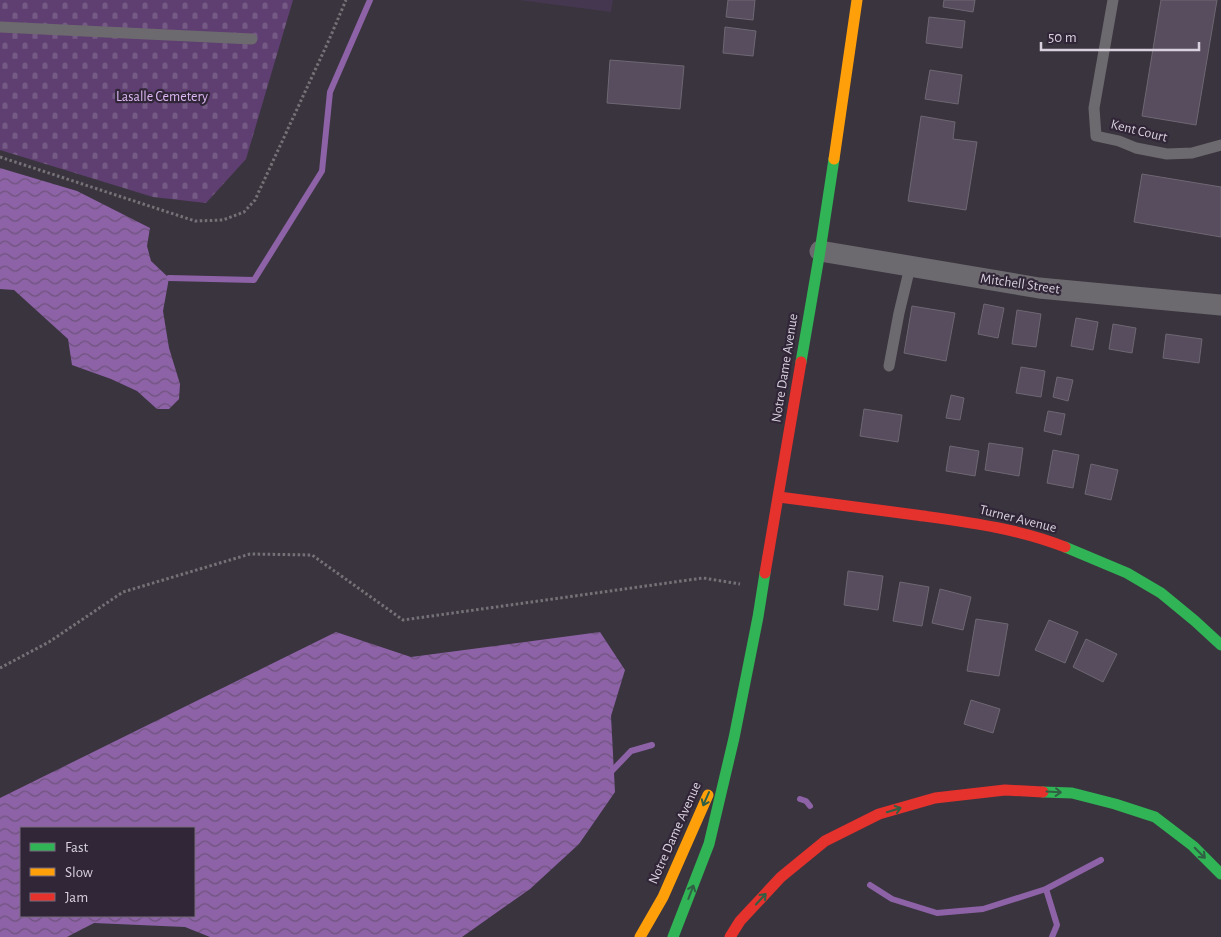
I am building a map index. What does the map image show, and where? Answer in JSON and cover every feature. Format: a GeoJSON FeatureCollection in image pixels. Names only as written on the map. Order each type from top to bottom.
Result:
{"type":"FeatureCollection","features":[{"type":"Feature","properties":{"kind":"main road","name":"Notre Dame Avenue"},"geometry":{"type":"LineString","coordinates":[[673,937],[709,844],[734,738],[763,588],[820,251],[857,0]]}},
{"type":"Feature","properties":{"kind":"main road","name":"Turner Avenue"},"geometry":{"type":"LineString","coordinates":[[779,496],[975,523],[1049,541],[1127,573],[1161,593],[1195,621],[1221,646]]}},
{"type":"Feature","properties":{"kind":"main road","name":"Notre Dame Avenue"},"geometry":{"type":"LineString","coordinates":[[640,937],[663,897],[734,738]]}},
{"type":"Feature","properties":{"kind":"main road"},"geometry":{"type":"LineString","coordinates":[[730,937],[740,922],[781,877],[825,840],[879,814],[935,798],[1005,790],[1072,793],[1115,804],[1154,818],[1193,846],[1221,874]]}},
{"type":"Feature","properties":{"kind":"street","name":"Mitchell Street"},"geometry":{"type":"LineString","coordinates":[[820,251],[1039,288],[1221,305]]}},
{"type":"Feature","properties":{"kind":"lane","name":"Kent Court"},"geometry":{"type":"LineString","coordinates":[[1113,0],[1094,108],[1096,136],[1119,141],[1136,148],[1167,154],[1192,153],[1221,145]]}},
{"type":"Feature","properties":{"kind":"lane"},"geometry":{"type":"LineString","coordinates":[[0,27],[252,39]]}},
{"type":"Feature","properties":{"kind":"lane"},"geometry":{"type":"LineString","coordinates":[[889,366],[910,267]]}},
{"type":"Feature","properties":{"kind":"path"},"geometry":{"type":"LineString","coordinates":[[0,157],[195,221],[223,220],[244,212],[255,200],[346,0]]}},
{"type":"Feature","properties":{"kind":"path"},"geometry":{"type":"LineString","coordinates":[[0,668],[48,642],[123,592],[250,554],[312,555],[403,620],[703,578],[763,588]]}},
{"type":"Feature","properties":{"kind":"shaded area"},"geometry":{"type":"Polygon","coordinates":[[[519,0],[613,0],[611,12],[519,0]]]}},
{"type":"Feature","properties":{"kind":"green space","name":"Lasalle Cemetery"},"geometry":{"type":"Polygon","coordinates":[[[0,0],[293,0],[246,159],[206,203],[153,197],[0,150],[0,0]]]}},
{"type":"Feature","properties":{"kind":"water"},"geometry":{"type":"Polygon","coordinates":[[[0,168],[77,191],[150,228],[147,246],[151,261],[169,278],[163,311],[169,348],[180,384],[179,399],[169,409],[157,409],[137,391],[72,365],[68,339],[14,290],[0,289],[0,168]]]}},
{"type":"Feature","properties":{"kind":"water"},"geometry":{"type":"Polygon","coordinates":[[[336,632],[411,657],[600,632],[625,670],[611,716],[615,792],[579,844],[530,889],[462,937],[210,937],[185,927],[94,923],[67,937],[0,937],[0,798],[336,632]]]}},
{"type":"Feature","properties":{"kind":"building"},"geometry":{"type":"Polygon","coordinates":[[[728,0],[755,0],[753,20],[726,17],[728,0]]]}},
{"type":"Feature","properties":{"kind":"building"},"geometry":{"type":"Polygon","coordinates":[[[944,0],[975,0],[973,12],[943,7],[944,0]]]}},
{"type":"Feature","properties":{"kind":"building"},"geometry":{"type":"Polygon","coordinates":[[[1161,0],[1217,0],[1196,125],[1142,116],[1161,0]]]}},
{"type":"Feature","properties":{"kind":"building"},"geometry":{"type":"Polygon","coordinates":[[[929,17],[965,21],[962,48],[926,43],[929,17]]]}},
{"type":"Feature","properties":{"kind":"building"},"geometry":{"type":"Polygon","coordinates":[[[725,27],[756,31],[753,56],[723,53],[725,27]]]}},
{"type":"Feature","properties":{"kind":"building"},"geometry":{"type":"Polygon","coordinates":[[[610,60],[684,66],[680,109],[607,103],[610,60]]]}},
{"type":"Feature","properties":{"kind":"building"},"geometry":{"type":"Polygon","coordinates":[[[930,70],[962,75],[958,104],[925,99],[930,70]]]}},
{"type":"Feature","properties":{"kind":"building"},"geometry":{"type":"Polygon","coordinates":[[[921,116],[955,122],[953,139],[977,142],[966,210],[908,201],[921,116]]]}},
{"type":"Feature","properties":{"kind":"building"},"geometry":{"type":"Polygon","coordinates":[[[1142,174],[1221,187],[1221,237],[1134,222],[1142,174]]]}},
{"type":"Feature","properties":{"kind":"building"},"geometry":{"type":"Polygon","coordinates":[[[984,304],[1004,308],[998,338],[978,334],[984,304]]]}},
{"type":"Feature","properties":{"kind":"building"},"geometry":{"type":"Polygon","coordinates":[[[912,306],[955,313],[946,361],[904,353],[912,306]]]}},
{"type":"Feature","properties":{"kind":"building"},"geometry":{"type":"Polygon","coordinates":[[[1017,310],[1041,314],[1036,347],[1012,344],[1017,310]]]}},
{"type":"Feature","properties":{"kind":"building"},"geometry":{"type":"Polygon","coordinates":[[[1076,318],[1098,322],[1093,350],[1071,346],[1076,318]]]}},
{"type":"Feature","properties":{"kind":"building"},"geometry":{"type":"Polygon","coordinates":[[[1113,324],[1136,328],[1132,353],[1109,349],[1113,324]]]}},
{"type":"Feature","properties":{"kind":"building"},"geometry":{"type":"Polygon","coordinates":[[[1166,334],[1202,339],[1199,363],[1163,358],[1166,334]]]}},
{"type":"Feature","properties":{"kind":"building"},"geometry":{"type":"Polygon","coordinates":[[[1021,367],[1045,371],[1041,397],[1016,393],[1021,367]]]}},
{"type":"Feature","properties":{"kind":"building"},"geometry":{"type":"Polygon","coordinates":[[[1057,377],[1073,380],[1068,401],[1053,397],[1057,377]]]}},
{"type":"Feature","properties":{"kind":"building"},"geometry":{"type":"Polygon","coordinates":[[[951,395],[964,398],[960,420],[946,418],[951,395]]]}},
{"type":"Feature","properties":{"kind":"building"},"geometry":{"type":"Polygon","coordinates":[[[864,409],[902,415],[898,442],[860,436],[864,409]]]}},
{"type":"Feature","properties":{"kind":"building"},"geometry":{"type":"Polygon","coordinates":[[[1048,411],[1065,414],[1061,435],[1044,431],[1048,411]]]}},
{"type":"Feature","properties":{"kind":"building"},"geometry":{"type":"Polygon","coordinates":[[[989,443],[1023,448],[1019,476],[985,470],[989,443]]]}},
{"type":"Feature","properties":{"kind":"building"},"geometry":{"type":"Polygon","coordinates":[[[950,446],[979,451],[975,476],[946,471],[950,446]]]}},
{"type":"Feature","properties":{"kind":"building"},"geometry":{"type":"Polygon","coordinates":[[[1053,450],[1079,455],[1073,488],[1047,483],[1053,450]]]}},
{"type":"Feature","properties":{"kind":"building"},"geometry":{"type":"Polygon","coordinates":[[[1091,464],[1118,470],[1111,500],[1085,494],[1091,464]]]}},
{"type":"Feature","properties":{"kind":"building"},"geometry":{"type":"Polygon","coordinates":[[[848,571],[883,576],[878,610],[844,605],[848,571]]]}},
{"type":"Feature","properties":{"kind":"building"},"geometry":{"type":"Polygon","coordinates":[[[900,582],[929,587],[922,626],[893,621],[900,582]]]}},
{"type":"Feature","properties":{"kind":"building"},"geometry":{"type":"Polygon","coordinates":[[[940,589],[971,597],[963,630],[932,623],[940,589]]]}},
{"type":"Feature","properties":{"kind":"building"},"geometry":{"type":"Polygon","coordinates":[[[976,619],[1008,624],[999,676],[967,671],[976,619]]]}},
{"type":"Feature","properties":{"kind":"building"},"geometry":{"type":"Polygon","coordinates":[[[1049,620],[1078,632],[1065,663],[1035,650],[1049,620]]]}},
{"type":"Feature","properties":{"kind":"building"},"geometry":{"type":"Polygon","coordinates":[[[1086,639],[1117,654],[1103,682],[1073,667],[1086,639]]]}},
{"type":"Feature","properties":{"kind":"building"},"geometry":{"type":"Polygon","coordinates":[[[971,700],[1000,709],[993,733],[964,724],[971,700]]]}},
{"type":"Feature","properties":{"kind":"waterway"},"geometry":{"type":"LineString","coordinates":[[169,278],[254,280],[322,171],[330,92],[370,0]]}},
{"type":"Feature","properties":{"kind":"waterway"},"geometry":{"type":"LineString","coordinates":[[609,774],[631,751],[652,745]]}},
{"type":"Feature","properties":{"kind":"waterway"},"geometry":{"type":"LineString","coordinates":[[800,799],[806,801],[810,806]]}},
{"type":"Feature","properties":{"kind":"waterway"},"geometry":{"type":"LineString","coordinates":[[870,885],[892,899],[937,913],[983,909],[1046,889],[1101,860]]}},
{"type":"Feature","properties":{"kind":"waterway"},"geometry":{"type":"LineString","coordinates":[[1046,889],[1057,925],[1052,937]]}},
{"type":"Feature","properties":{"kind":"traffic: fast"},"geometry":{"type":"LineString","coordinates":[[801,362],[834,159]]}},
{"type":"Feature","properties":{"kind":"traffic: fast"},"geometry":{"type":"LineString","coordinates":[[1065,547],[1127,573],[1161,593],[1221,645]]}},
{"type":"Feature","properties":{"kind":"traffic: fast"},"geometry":{"type":"LineString","coordinates":[[673,937],[709,844],[734,738],[765,573]]}},
{"type":"Feature","properties":{"kind":"traffic: fast"},"geometry":{"type":"LineString","coordinates":[[1043,792],[1072,793],[1155,817],[1193,846],[1221,874]]}},
{"type":"Feature","properties":{"kind":"traffic: slow"},"geometry":{"type":"LineString","coordinates":[[834,159],[857,0]]}},
{"type":"Feature","properties":{"kind":"traffic: slow"},"geometry":{"type":"LineString","coordinates":[[640,937],[663,897],[708,795]]}},
{"type":"Feature","properties":{"kind":"traffic: jam"},"geometry":{"type":"LineString","coordinates":[[765,573],[801,362]]}},
{"type":"Feature","properties":{"kind":"traffic: jam"},"geometry":{"type":"LineString","coordinates":[[779,497],[972,523],[1010,530],[1065,547]]}},
{"type":"Feature","properties":{"kind":"traffic: jam"},"geometry":{"type":"LineString","coordinates":[[730,937],[740,921],[781,877],[825,841],[879,814],[935,798],[1005,790],[1043,792]]}}]}
